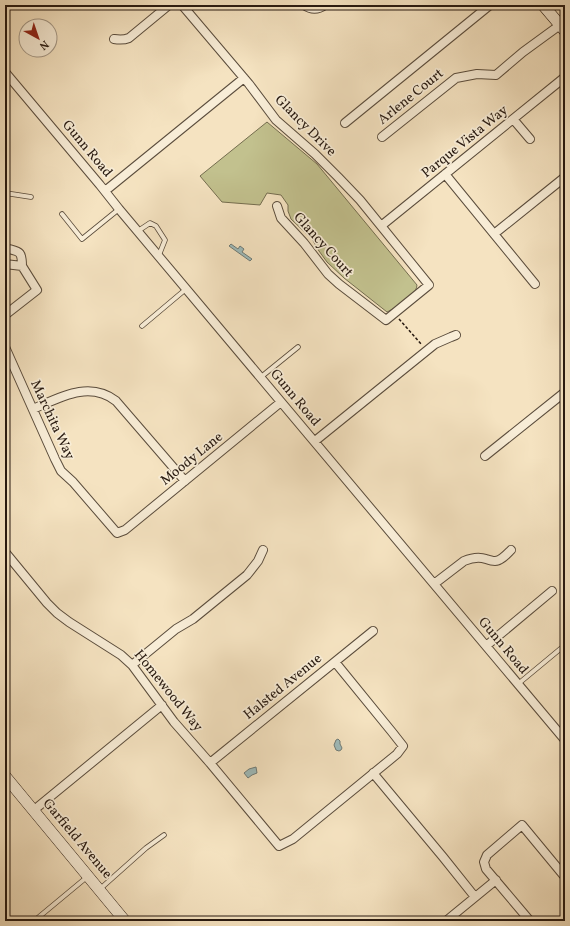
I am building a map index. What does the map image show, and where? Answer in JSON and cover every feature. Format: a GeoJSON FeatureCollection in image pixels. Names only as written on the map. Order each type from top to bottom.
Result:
{"type":"FeatureCollection","features":[{"type":"Feature","properties":{"kind":"street"},"geometry":{"type":"LineString","coordinates":[[114,39],[124,40],[129,38],[168,5]]}},
{"type":"Feature","properties":{"kind":"street","name":"Glancy Drive"},"geometry":{"type":"LineString","coordinates":[[182,5],[244,78],[276,120],[315,154],[338,177],[360,200],[381,226]]}},
{"type":"Feature","properties":{"kind":"street"},"geometry":{"type":"LineString","coordinates":[[304,5],[314,9],[318,9],[325,5]]}},
{"type":"Feature","properties":{"kind":"street"},"geometry":{"type":"LineString","coordinates":[[345,123],[490,5]]}},
{"type":"Feature","properties":{"kind":"street"},"geometry":{"type":"LineString","coordinates":[[543,5],[562,28]]}},
{"type":"Feature","properties":{"kind":"street","name":"Arlene Court"},"geometry":{"type":"LineString","coordinates":[[382,138],[456,78],[477,74],[496,75],[523,52],[562,28]]}},
{"type":"Feature","properties":{"kind":"street","name":"Gunn Road"},"geometry":{"type":"LineString","coordinates":[[5,72],[565,740]]}},
{"type":"Feature","properties":{"kind":"street","name":"Parque Vista Way"},"geometry":{"type":"LineString","coordinates":[[381,226],[565,77]]}},
{"type":"Feature","properties":{"kind":"street"},"geometry":{"type":"LineString","coordinates":[[105,191],[244,78]]}},
{"type":"Feature","properties":{"kind":"street"},"geometry":{"type":"LineString","coordinates":[[513,119],[530,139]]}},
{"type":"Feature","properties":{"kind":"street"},"geometry":{"type":"LineString","coordinates":[[445,174],[535,284]]}},
{"type":"Feature","properties":{"kind":"street"},"geometry":{"type":"LineString","coordinates":[[494,234],[565,177]]}},
{"type":"Feature","properties":{"kind":"street","name":"Glancy Court"},"geometry":{"type":"LineString","coordinates":[[277,206],[281,218],[334,279],[386,320],[394,313]]}},
{"type":"Feature","properties":{"kind":"street"},"geometry":{"type":"LineString","coordinates":[[381,226],[429,285],[394,313]]}},
{"type":"Feature","properties":{"kind":"street"},"geometry":{"type":"LineString","coordinates":[[5,248],[18,251],[21,254],[22,266],[37,290],[5,315]]}},
{"type":"Feature","properties":{"kind":"street"},"geometry":{"type":"LineString","coordinates":[[5,264],[22,266]]}},
{"type":"Feature","properties":{"kind":"street"},"geometry":{"type":"LineString","coordinates":[[315,441],[427,350],[440,341],[456,335]]}},
{"type":"Feature","properties":{"kind":"street","name":"Marchita Way"},"geometry":{"type":"LineString","coordinates":[[5,347],[61,471],[73,482],[117,534]]}},
{"type":"Feature","properties":{"kind":"street"},"geometry":{"type":"LineString","coordinates":[[33,409],[54,400],[82,391],[92,390],[102,393],[116,401],[185,481]]}},
{"type":"Feature","properties":{"kind":"street"},"geometry":{"type":"LineString","coordinates":[[485,456],[565,392]]}},
{"type":"Feature","properties":{"kind":"street","name":"Moody Lane"},"geometry":{"type":"LineString","coordinates":[[117,534],[125,530],[282,402]]}},
{"type":"Feature","properties":{"kind":"street"},"geometry":{"type":"LineString","coordinates":[[132,666],[176,629],[193,618],[247,574],[258,561],[263,550]]}},
{"type":"Feature","properties":{"kind":"street"},"geometry":{"type":"LineString","coordinates":[[434,584],[464,561],[477,557],[496,561],[500,560],[512,550]]}},
{"type":"Feature","properties":{"kind":"street","name":"Homewood Way"},"geometry":{"type":"LineString","coordinates":[[5,552],[57,613],[121,655],[132,666],[174,722],[279,846],[293,839],[373,773]]}},
{"type":"Feature","properties":{"kind":"street"},"geometry":{"type":"LineString","coordinates":[[486,646],[552,591]]}},
{"type":"Feature","properties":{"kind":"street","name":"Halsted Avenue"},"geometry":{"type":"LineString","coordinates":[[210,763],[372,631]]}},
{"type":"Feature","properties":{"kind":"street"},"geometry":{"type":"LineString","coordinates":[[335,662],[403,746],[397,754],[373,773],[443,857],[478,895]]}},
{"type":"Feature","properties":{"kind":"street"},"geometry":{"type":"LineString","coordinates":[[34,810],[162,705]]}},
{"type":"Feature","properties":{"kind":"street","name":"Garfield Avenue"},"geometry":{"type":"LineString","coordinates":[[5,776],[125,921]]}},
{"type":"Feature","properties":{"kind":"street"},"geometry":{"type":"LineString","coordinates":[[530,921],[485,866],[484,862],[487,855],[522,825],[565,877]]}},
{"type":"Feature","properties":{"kind":"street"},"geometry":{"type":"LineString","coordinates":[[446,921],[496,880]]}},
{"type":"Feature","properties":{"kind":"lane"},"geometry":{"type":"LineString","coordinates":[[5,193],[31,197]]}},
{"type":"Feature","properties":{"kind":"lane"},"geometry":{"type":"LineString","coordinates":[[62,214],[82,239],[119,209]]}},
{"type":"Feature","properties":{"kind":"lane"},"geometry":{"type":"LineString","coordinates":[[138,231],[150,223],[156,226],[165,240],[158,256]]}},
{"type":"Feature","properties":{"kind":"lane"},"geometry":{"type":"LineString","coordinates":[[142,326],[186,289]]}},
{"type":"Feature","properties":{"kind":"lane"},"geometry":{"type":"LineString","coordinates":[[261,377],[298,347]]}},
{"type":"Feature","properties":{"kind":"lane"},"geometry":{"type":"LineString","coordinates":[[518,684],[565,645]]}},
{"type":"Feature","properties":{"kind":"lane"},"geometry":{"type":"LineString","coordinates":[[100,890],[146,848],[164,834]]}},
{"type":"Feature","properties":{"kind":"lane"},"geometry":{"type":"LineString","coordinates":[[18,921],[20,919],[36,920],[88,876]]}},
{"type":"Feature","properties":{"kind":"path"},"geometry":{"type":"LineString","coordinates":[[394,313],[427,350]]}},
{"type":"Feature","properties":{"kind":"shaded area"},"geometry":{"type":"Polygon","coordinates":[[[267,122],[317,164],[417,285],[413,294],[405,301],[387,312],[344,278],[327,262],[312,239],[291,219],[288,211],[288,205],[281,195],[267,193],[260,205],[222,202],[200,176],[267,122]]]}},
{"type":"Feature","properties":{"kind":"water"},"geometry":{"type":"Polygon","coordinates":[[[231,244],[238,249],[240,246],[244,249],[242,252],[252,259],[250,261],[229,246],[231,244]]]}},
{"type":"Feature","properties":{"kind":"water"},"geometry":{"type":"Polygon","coordinates":[[[338,739],[342,748],[339,751],[336,750],[334,745],[338,739]]]}},
{"type":"Feature","properties":{"kind":"water"},"geometry":{"type":"Polygon","coordinates":[[[256,767],[257,773],[248,778],[244,773],[249,769],[256,767]]]}}]}
